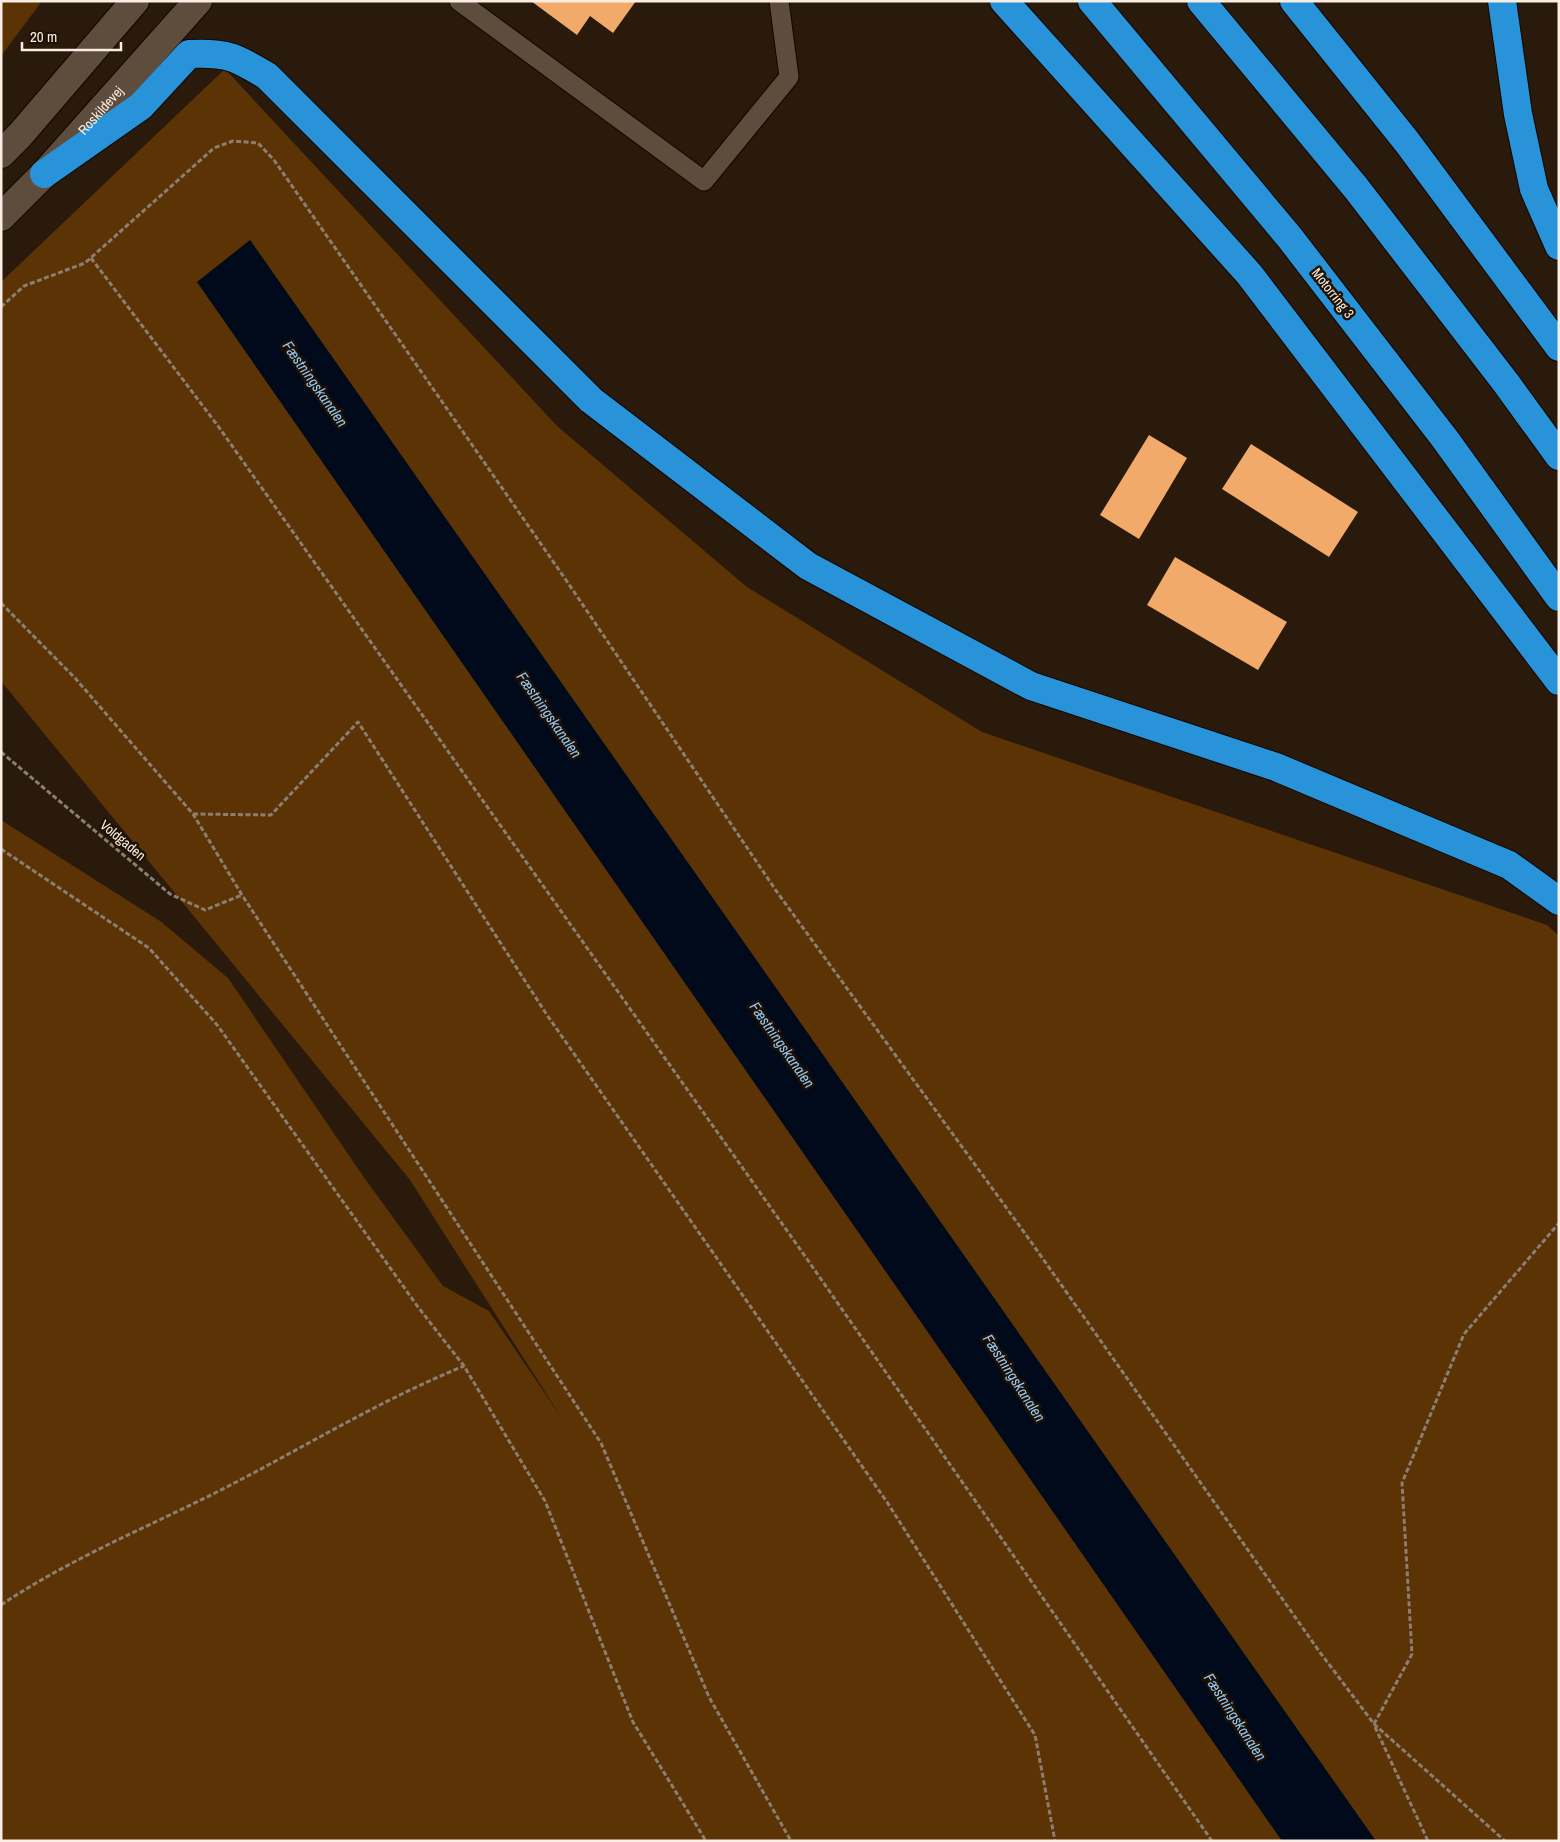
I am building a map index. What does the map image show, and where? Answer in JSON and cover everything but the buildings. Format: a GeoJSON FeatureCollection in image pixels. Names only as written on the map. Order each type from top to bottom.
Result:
{"type":"FeatureCollection","features":[{"type":"Feature","properties":{"kind":"highway"},"geometry":{"type":"LineString","coordinates":[[1004,1],[1249,274],[1559,681]]}},
{"type":"Feature","properties":{"kind":"highway","name":"Motorring 3"},"geometry":{"type":"LineString","coordinates":[[1092,1],[1290,238],[1445,439],[1559,597]]}},
{"type":"Feature","properties":{"kind":"highway"},"geometry":{"type":"LineString","coordinates":[[1201,1],[1356,188],[1506,383],[1559,456]]}},
{"type":"Feature","properties":{"kind":"highway"},"geometry":{"type":"LineString","coordinates":[[1294,1],[1407,142],[1559,348]]}},
{"type":"Feature","properties":{"kind":"highway"},"geometry":{"type":"LineString","coordinates":[[1502,1],[1518,114],[1534,189],[1559,246]]}},
{"type":"Feature","properties":{"kind":"highway"},"geometry":{"type":"LineString","coordinates":[[44,174],[141,106],[189,54],[212,52],[227,55],[241,61],[267,76],[591,400],[808,566],[1031,686],[1276,767],[1508,865],[1559,901]]}},
{"type":"Feature","properties":{"kind":"main road"},"geometry":{"type":"LineString","coordinates":[[1,154],[20,135],[135,1]]}},
{"type":"Feature","properties":{"kind":"main road","name":"Roskildevej"},"geometry":{"type":"LineString","coordinates":[[1,217],[44,174],[198,1]]}},
{"type":"Feature","properties":{"kind":"lane"},"geometry":{"type":"LineString","coordinates":[[458,1],[704,181],[789,76],[779,1]]}},
{"type":"Feature","properties":{"kind":"path"},"geometry":{"type":"LineString","coordinates":[[1,307],[24,286],[85,264],[214,148],[233,141],[258,142],[274,160],[566,580],[777,892],[1029,1239],[1319,1651],[1374,1724],[1504,1841]]}},
{"type":"Feature","properties":{"kind":"path"},"geometry":{"type":"LineString","coordinates":[[91,258],[218,426],[807,1259],[1212,1841]]}},
{"type":"Feature","properties":{"kind":"path"},"geometry":{"type":"LineString","coordinates":[[1,603],[75,678],[193,814],[242,894],[601,1443],[709,1697],[791,1841]]}},
{"type":"Feature","properties":{"kind":"path"},"geometry":{"type":"LineString","coordinates":[[193,814],[271,815],[358,722],[547,1015],[887,1502],[1035,1735],[1055,1841]]}},
{"type":"Feature","properties":{"kind":"path","name":"Voldgaden"},"geometry":{"type":"LineString","coordinates":[[1,752],[170,894],[205,910],[242,894]]}},
{"type":"Feature","properties":{"kind":"path"},"geometry":{"type":"LineString","coordinates":[[1,849],[149,948],[218,1026],[418,1307],[464,1366],[545,1501],[633,1722],[706,1841]]}},
{"type":"Feature","properties":{"kind":"path"},"geometry":{"type":"LineString","coordinates":[[1374,1724],[1412,1654],[1402,1482],[1464,1334],[1559,1223]]}},
{"type":"Feature","properties":{"kind":"path"},"geometry":{"type":"LineString","coordinates":[[1,1605],[96,1549],[214,1493],[423,1383],[464,1366]]}},
{"type":"Feature","properties":{"kind":"path"},"geometry":{"type":"LineString","coordinates":[[1374,1724],[1428,1841]]}},
{"type":"Feature","properties":{"kind":"shaded area"},"geometry":{"type":"Polygon","coordinates":[[[1,1],[42,1],[1,56],[1,1]]]}},
{"type":"Feature","properties":{"kind":"shaded area"},"geometry":{"type":"Polygon","coordinates":[[[225,69],[557,426],[747,587],[982,732],[1547,925],[1559,936],[1559,1841],[1,1841],[1,820],[160,921],[228,978],[363,1176],[443,1286],[489,1311],[563,1420],[410,1180],[1,681],[1,282],[225,69]]]}},
{"type":"Feature","properties":{"kind":"water","name":"Fæstningskanalen"},"geometry":{"type":"Polygon","coordinates":[[[250,240],[1376,1841],[1282,1841],[197,282],[250,240]]]}}]}
